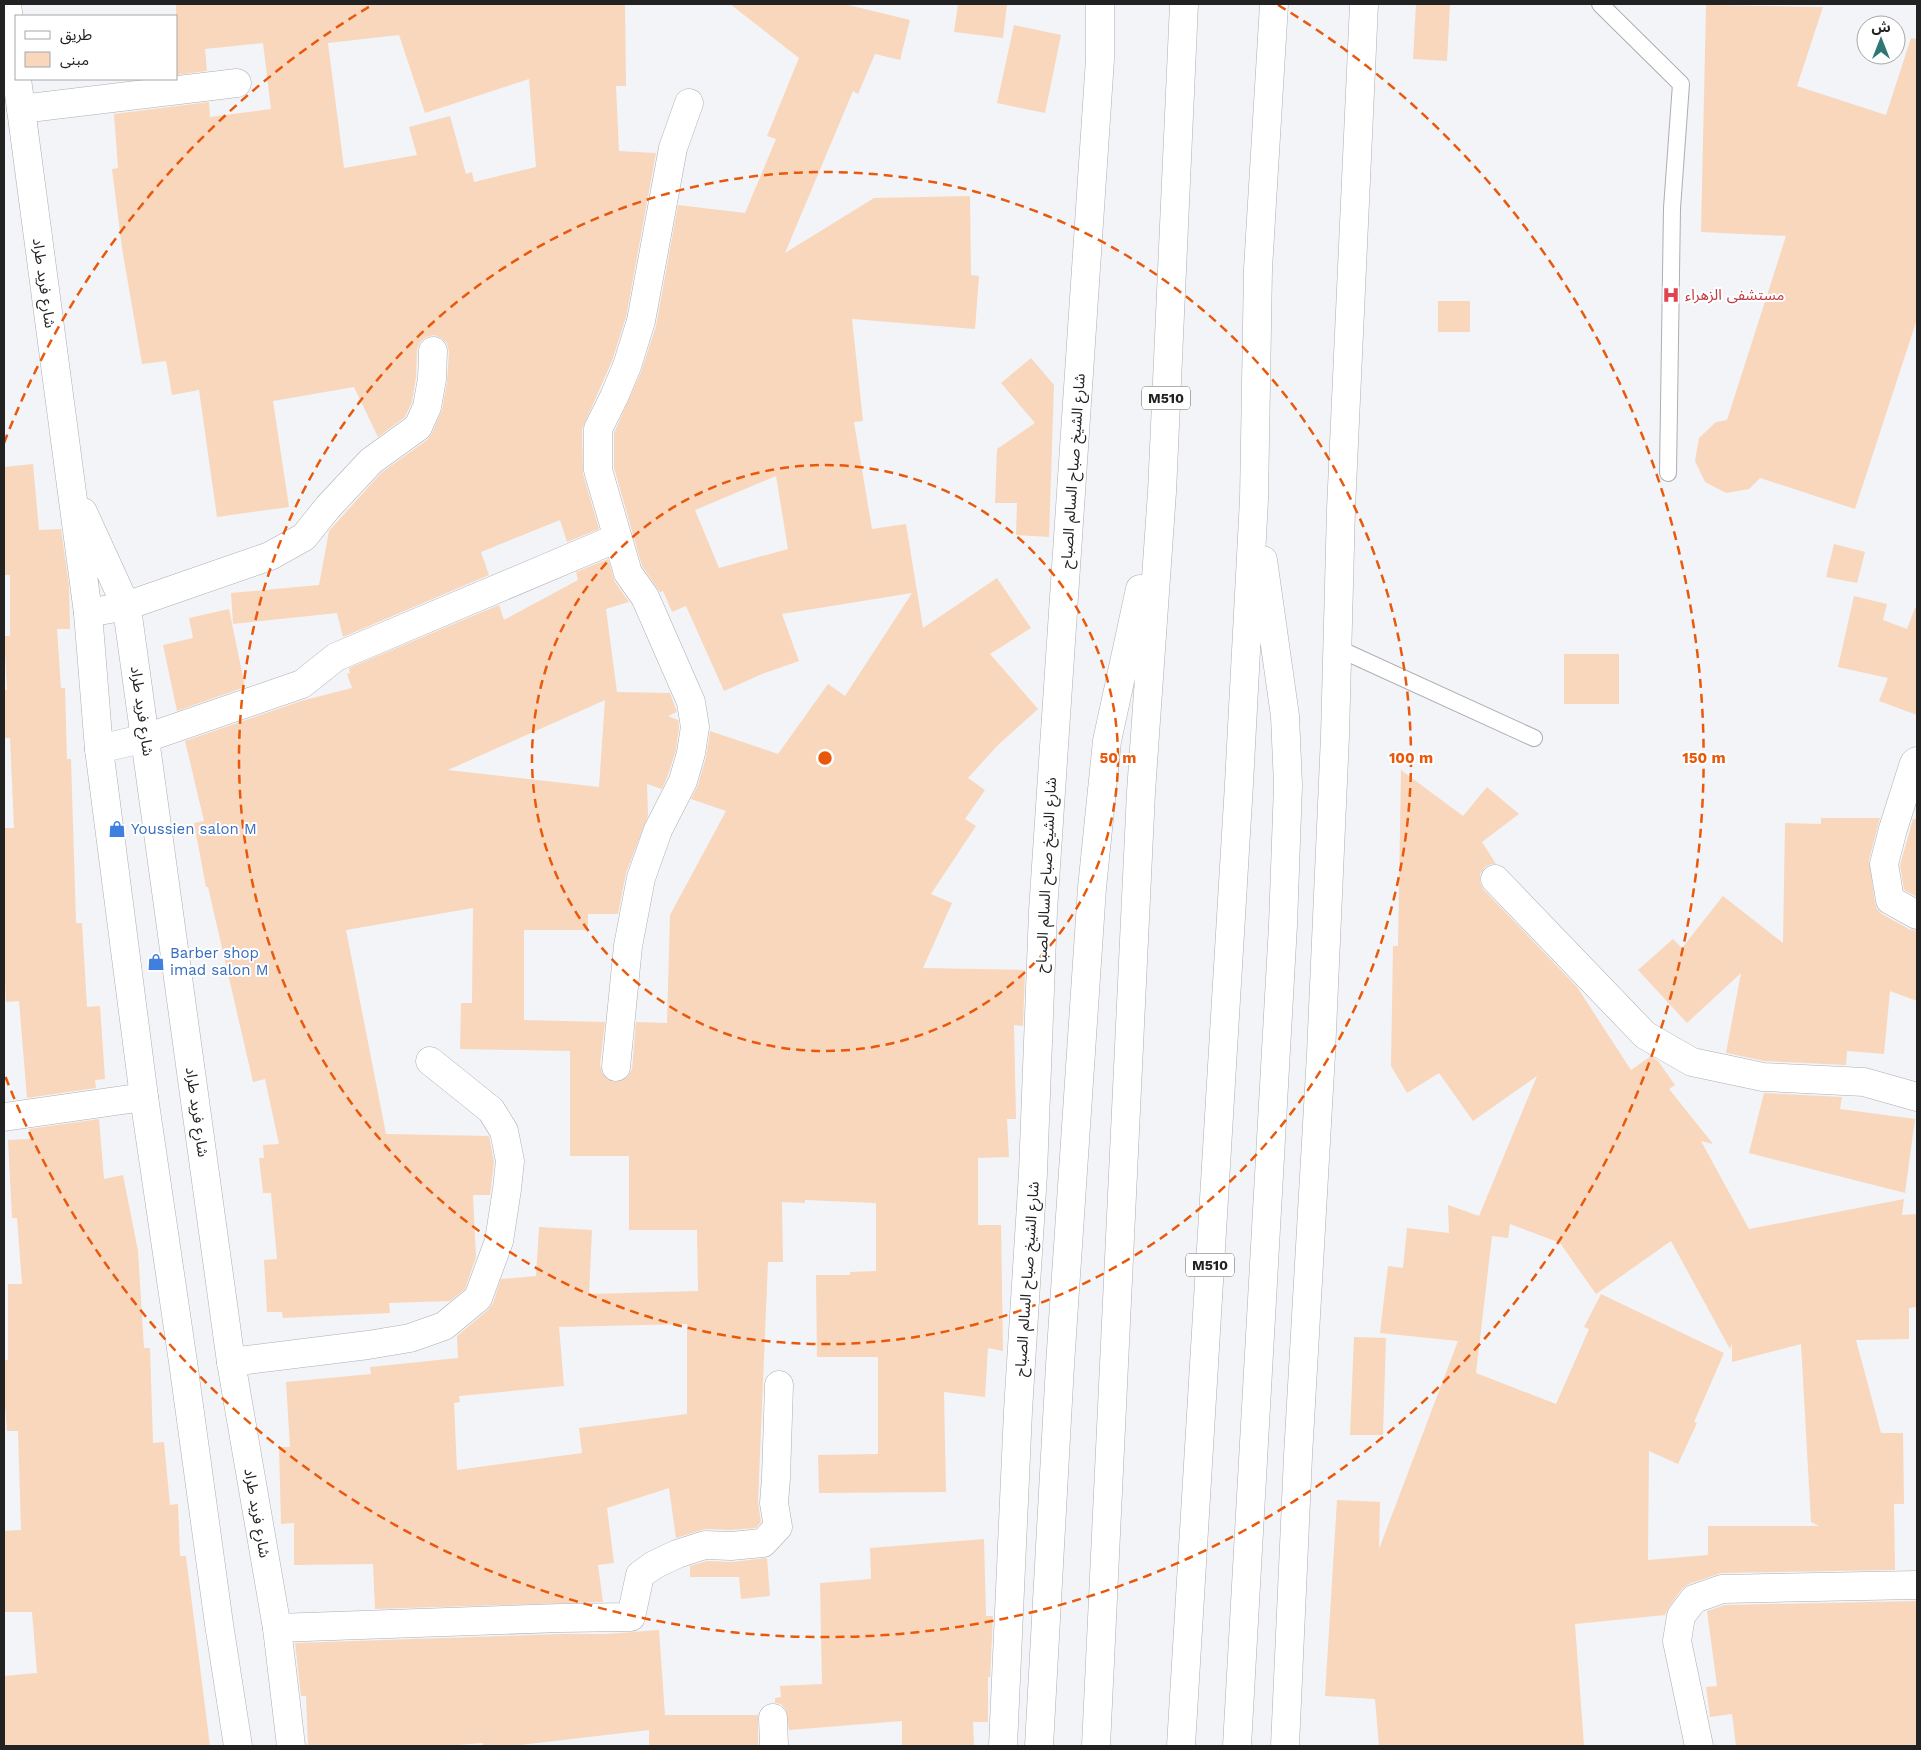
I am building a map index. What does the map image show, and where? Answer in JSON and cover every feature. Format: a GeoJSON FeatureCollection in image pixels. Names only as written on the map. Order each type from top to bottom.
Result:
{"type":"FeatureCollection","features":[{"type":"Feature","properties":{"kind":"main road"},"geometry":{"type":"LineString","coordinates":[[7,4],[15,67]]}},
{"type":"Feature","properties":{"kind":"main road","name":"شارع الشيخ صباح السالم الصباح"},"geometry":{"type":"LineString","coordinates":[[1003,1746],[1018,1411],[1033,1173],[1043,911],[1100,59],[1100,4]]}},
{"type":"Feature","properties":{"kind":"main road","name":"M510"},"geometry":{"type":"LineString","coordinates":[[1096,1746],[1141,792],[1162,492],[1184,4]]}},
{"type":"Feature","properties":{"kind":"main road","name":"M510"},"geometry":{"type":"LineString","coordinates":[[1181,1746],[1239,784],[1254,499],[1258,269],[1274,4]]}},
{"type":"Feature","properties":{"kind":"main road"},"geometry":{"type":"LineString","coordinates":[[1285,1746],[1298,1456],[1321,1054],[1338,648],[1341,509],[1364,4]]}},
{"type":"Feature","properties":{"kind":"main road","name":"شارع فريد طراد"},"geometry":{"type":"LineString","coordinates":[[17,80],[88,613],[99,749],[144,1097],[238,1746]]}},
{"type":"Feature","properties":{"kind":"main road"},"geometry":{"type":"LineString","coordinates":[[21,109],[237,83]]}},
{"type":"Feature","properties":{"kind":"main road"},"geometry":{"type":"LineString","coordinates":[[616,1067],[628,946],[641,878],[658,830],[683,781],[691,753],[695,726],[691,702],[645,597],[628,573],[598,470],[598,429],[614,398],[627,366],[641,321],[673,148],[689,103]]}},
{"type":"Feature","properties":{"kind":"main road"},"geometry":{"type":"LineString","coordinates":[[88,613],[126,606],[270,556],[304,537],[328,507],[371,460],[418,427],[426,407],[432,379],[432,351]]}},
{"type":"Feature","properties":{"kind":"main road","name":"شارع فريد طراد"},"geometry":{"type":"LineString","coordinates":[[72,488],[126,606],[146,738],[231,1362],[277,1628],[291,1746]]}},
{"type":"Feature","properties":{"kind":"main road"},"geometry":{"type":"LineString","coordinates":[[1038,1746],[1060,1365],[1098,814],[1107,742],[1162,492]]}},
{"type":"Feature","properties":{"kind":"main road"},"geometry":{"type":"LineString","coordinates":[[1237,1746],[1282,945],[1288,785],[1285,716],[1254,499]]}},
{"type":"Feature","properties":{"kind":"main road"},"geometry":{"type":"LineString","coordinates":[[99,749],[146,738],[302,684],[336,657],[617,538]]}},
{"type":"Feature","properties":{"kind":"main road"},"geometry":{"type":"LineString","coordinates":[[1917,761],[1914,763],[1892,829],[1884,864],[1890,900],[1917,915]]}},
{"type":"Feature","properties":{"kind":"main road"},"geometry":{"type":"LineString","coordinates":[[1495,879],[1644,1036],[1692,1062],[1763,1077],[1864,1082],[1917,1098]]}},
{"type":"Feature","properties":{"kind":"main road"},"geometry":{"type":"LineString","coordinates":[[231,1362],[410,1338],[444,1326],[478,1298],[499,1241],[510,1161],[504,1131],[491,1110],[430,1061]]}},
{"type":"Feature","properties":{"kind":"main road"},"geometry":{"type":"LineString","coordinates":[[4,1117],[144,1097]]}},
{"type":"Feature","properties":{"kind":"main road"},"geometry":{"type":"LineString","coordinates":[[277,1628],[631,1617],[640,1575],[654,1565],[677,1554],[705,1545],[732,1546],[764,1543],[778,1527],[774,1503],[779,1385]]}},
{"type":"Feature","properties":{"kind":"main road"},"geometry":{"type":"LineString","coordinates":[[1699,1746],[1677,1641],[1682,1616],[1694,1599],[1722,1589],[1917,1585]]}},
{"type":"Feature","properties":{"kind":"main road"},"geometry":{"type":"LineString","coordinates":[[773,1718],[774,1746]]}},
{"type":"Feature","properties":{"kind":"lane"},"geometry":{"type":"LineString","coordinates":[[1600,4],[1682,84],[1672,208],[1668,473]]}},
{"type":"Feature","properties":{"kind":"lane"},"geometry":{"type":"LineString","coordinates":[[1338,648],[1534,738]]}},
{"type":"Feature","properties":{"kind":"building"},"geometry":{"type":"Polygon","coordinates":[[[176,4],[625,4],[626,86],[616,86],[619,151],[656,153],[626,317],[612,361],[582,429],[583,474],[599,529],[567,542],[560,520],[481,552],[489,575],[343,637],[337,613],[233,624],[231,593],[319,585],[329,531],[381,473],[427,440],[432,433],[442,410],[447,382],[449,352],[447,343],[434,335],[426,337],[420,342],[417,350],[416,377],[412,402],[405,417],[378,437],[354,387],[273,401],[289,507],[217,517],[199,390],[172,395],[166,361],[142,364],[122,248],[112,169],[118,168],[114,114],[209,102],[210,117],[271,109],[263,43],[205,49],[207,71],[178,75],[178,15],[176,15],[176,4]],[[399,35],[328,43],[344,168],[417,155],[409,127],[450,116],[466,174],[472,172],[474,182],[536,167],[529,79],[425,113],[399,35]]]}},
{"type":"Feature","properties":{"kind":"building"},"geometry":{"type":"Polygon","coordinates":[[[730,4],[844,4],[910,20],[900,60],[875,54],[858,94],[853,91],[785,253],[874,198],[970,196],[971,275],[979,276],[975,329],[852,319],[863,421],[854,422],[872,529],[906,524],[923,628],[997,578],[1031,628],[990,654],[1038,709],[998,745],[968,778],[985,790],[965,819],[976,826],[931,894],[952,903],[923,968],[1025,970],[1023,1026],[1014,1025],[1016,1119],[1007,1119],[1009,1157],[978,1158],[978,1225],[1001,1225],[1003,1351],[988,1348],[985,1397],[944,1392],[946,1492],[819,1493],[818,1455],[878,1454],[878,1357],[817,1357],[816,1275],[850,1275],[850,1272],[876,1271],[876,1203],[805,1200],[805,1203],[782,1202],[783,1262],[768,1262],[758,1502],[761,1522],[756,1528],[731,1530],[705,1529],[676,1538],[669,1488],[607,1508],[614,1563],[598,1565],[603,1602],[375,1609],[373,1564],[294,1565],[294,1523],[281,1524],[279,1447],[290,1447],[286,1382],[371,1374],[370,1367],[458,1358],[457,1336],[488,1310],[493,1303],[501,1279],[536,1276],[539,1227],[592,1230],[589,1294],[698,1291],[697,1230],[629,1230],[629,1156],[570,1156],[570,1051],[460,1049],[461,1003],[472,1003],[473,908],[346,930],[386,1134],[489,1136],[494,1162],[490,1195],[473,1195],[476,1257],[465,1289],[450,1301],[389,1303],[390,1313],[283,1318],[282,1312],[267,1312],[264,1260],[277,1259],[271,1193],[263,1193],[259,1158],[264,1158],[263,1145],[279,1144],[265,1079],[253,1082],[208,887],[206,887],[194,823],[204,821],[185,741],[301,701],[352,688],[347,674],[350,673],[349,668],[499,605],[504,620],[578,580],[576,572],[608,559],[615,582],[629,602],[606,609],[617,692],[670,693],[677,712],[668,716],[678,720],[679,727],[676,750],[662,789],[647,784],[648,816],[626,873],[618,914],[588,914],[588,930],[524,930],[524,1020],[605,1022],[600,1065],[602,1073],[607,1079],[614,1082],[622,1081],[628,1076],[632,1069],[636,1022],[667,1023],[670,915],[726,811],[691,799],[698,785],[706,757],[710,731],[778,754],[828,684],[845,696],[912,593],[782,614],[799,661],[762,674],[724,691],[686,606],[672,612],[663,591],[660,592],[642,566],[614,468],[614,433],[641,372],[656,326],[678,205],[745,213],[776,139],[767,136],[799,58],[730,4]],[[776,476],[695,510],[719,568],[788,549],[776,476]],[[605,700],[448,770],[599,787],[605,700]],[[687,1324],[559,1327],[564,1386],[459,1396],[460,1402],[454,1403],[457,1470],[582,1453],[579,1428],[687,1414],[687,1324]]]}},
{"type":"Feature","properties":{"kind":"building"},"geometry":{"type":"Polygon","coordinates":[[[958,4],[1007,4],[1003,38],[954,32],[958,4]]]}},
{"type":"Feature","properties":{"kind":"building"},"geometry":{"type":"Polygon","coordinates":[[[1416,4],[1450,4],[1447,61],[1413,59],[1416,4]]]}},
{"type":"Feature","properties":{"kind":"building"},"geometry":{"type":"Polygon","coordinates":[[[1706,5],[1823,7],[1797,86],[1886,115],[1902,65],[1906,65],[1906,53],[1911,38],[1917,39],[1917,319],[1855,509],[1760,478],[1749,489],[1726,493],[1705,482],[1695,461],[1699,438],[1716,422],[1727,420],[1786,236],[1701,232],[1706,5]]]}},
{"type":"Feature","properties":{"kind":"building"},"geometry":{"type":"Polygon","coordinates":[[[1014,25],[1061,35],[1045,113],[997,103],[1014,25]]]}},
{"type":"Feature","properties":{"kind":"building"},"geometry":{"type":"Polygon","coordinates":[[[1438,301],[1470,301],[1470,332],[1438,332],[1438,301]]]}},
{"type":"Feature","properties":{"kind":"building"},"geometry":{"type":"Polygon","coordinates":[[[1031,358],[1054,385],[1049,537],[1016,535],[1017,503],[995,503],[997,449],[1035,423],[1001,383],[1031,358]]]}},
{"type":"Feature","properties":{"kind":"building"},"geometry":{"type":"Polygon","coordinates":[[[33,464],[39,530],[61,529],[69,586],[70,629],[57,629],[61,688],[65,688],[67,759],[71,759],[76,923],[82,923],[87,1007],[100,1006],[105,1079],[95,1080],[96,1088],[27,1098],[19,1001],[6,1002],[4,956],[4,828],[14,828],[10,738],[4,738],[4,690],[7,690],[4,636],[10,636],[10,575],[4,575],[4,467],[33,464]]]}},
{"type":"Feature","properties":{"kind":"building"},"geometry":{"type":"Polygon","coordinates":[[[1834,544],[1865,552],[1857,583],[1826,577],[1834,544]]]}},
{"type":"Feature","properties":{"kind":"building"},"geometry":{"type":"Polygon","coordinates":[[[1854,596],[1887,604],[1883,620],[1907,629],[1915,608],[1917,608],[1917,715],[1879,701],[1888,678],[1838,667],[1854,596]]]}},
{"type":"Feature","properties":{"kind":"building"},"geometry":{"type":"Polygon","coordinates":[[[229,609],[245,687],[177,711],[163,645],[193,638],[189,618],[229,609]]]}},
{"type":"Feature","properties":{"kind":"building"},"geometry":{"type":"Polygon","coordinates":[[[1564,654],[1619,654],[1619,704],[1564,704],[1564,654]]]}},
{"type":"Feature","properties":{"kind":"building"},"geometry":{"type":"Polygon","coordinates":[[[1401,770],[1463,816],[1487,787],[1519,814],[1482,842],[1496,864],[1485,867],[1480,874],[1480,882],[1483,889],[1577,987],[1631,1070],[1651,1056],[1658,1061],[1675,1085],[1669,1089],[1713,1144],[1701,1141],[1749,1229],[1904,1199],[1902,1215],[1917,1214],[1917,1307],[1909,1308],[1909,1339],[1856,1340],[1881,1433],[1903,1433],[1904,1504],[1894,1504],[1895,1570],[1721,1573],[1689,1584],[1682,1589],[1665,1615],[1575,1624],[1584,1746],[1379,1746],[1375,1699],[1325,1696],[1337,1500],[1380,1502],[1379,1549],[1458,1341],[1380,1333],[1388,1266],[1403,1268],[1407,1228],[1449,1233],[1448,1205],[1479,1216],[1537,1076],[1473,1121],[1439,1073],[1407,1093],[1391,1066],[1393,946],[1398,946],[1401,770]],[[1510,1224],[1508,1238],[1492,1236],[1476,1373],[1556,1404],[1589,1329],[1584,1327],[1601,1294],[1724,1353],[1694,1422],[1697,1423],[1678,1464],[1649,1451],[1648,1560],[1708,1555],[1708,1526],[1819,1526],[1811,1522],[1801,1344],[1732,1362],[1732,1344],[1730,1349],[1671,1241],[1596,1294],[1560,1243],[1510,1224]]]}},
{"type":"Feature","properties":{"kind":"building"},"geometry":{"type":"Polygon","coordinates":[[[1821,818],[1880,818],[1869,860],[1875,903],[1877,909],[1882,914],[1909,929],[1917,931],[1917,1001],[1890,991],[1884,1054],[1847,1051],[1846,1065],[1765,1061],[1726,1053],[1741,973],[1687,1023],[1638,970],[1673,939],[1682,948],[1723,896],[1783,943],[1785,823],[1821,824],[1821,818]]]}},
{"type":"Feature","properties":{"kind":"building"},"geometry":{"type":"Polygon","coordinates":[[[1913,819],[1917,819],[1917,897],[1904,890],[1900,865],[1913,819]]]}},
{"type":"Feature","properties":{"kind":"building"},"geometry":{"type":"Polygon","coordinates":[[[1764,1093],[1842,1097],[1840,1109],[1915,1119],[1905,1193],[1749,1153],[1764,1093]]]}},
{"type":"Feature","properties":{"kind":"building"},"geometry":{"type":"Polygon","coordinates":[[[99,1119],[104,1179],[123,1175],[138,1251],[144,1348],[150,1348],[153,1443],[164,1442],[170,1505],[178,1504],[180,1556],[186,1556],[210,1746],[4,1746],[4,1676],[37,1673],[32,1612],[4,1612],[4,1531],[21,1530],[18,1431],[7,1431],[4,1391],[4,1360],[8,1360],[8,1284],[22,1284],[17,1218],[12,1218],[8,1140],[30,1139],[29,1129],[99,1119]]]}},
{"type":"Feature","properties":{"kind":"building"},"geometry":{"type":"Polygon","coordinates":[[[1354,1337],[1386,1338],[1383,1435],[1350,1435],[1354,1337]]]}},
{"type":"Feature","properties":{"kind":"building"},"geometry":{"type":"Polygon","coordinates":[[[984,1539],[986,1616],[993,1616],[990,1677],[988,1677],[988,1722],[973,1722],[974,1746],[902,1746],[902,1721],[789,1730],[786,1710],[781,1704],[775,1703],[775,1698],[781,1697],[780,1686],[822,1684],[820,1583],[871,1579],[870,1548],[984,1539]]]}},
{"type":"Feature","properties":{"kind":"building"},"geometry":{"type":"Polygon","coordinates":[[[767,1558],[770,1596],[741,1599],[739,1577],[690,1577],[690,1566],[707,1561],[732,1562],[767,1558]]]}},
{"type":"Feature","properties":{"kind":"building"},"geometry":{"type":"Polygon","coordinates":[[[1917,1601],[1917,1746],[1736,1746],[1732,1714],[1710,1717],[1706,1687],[1717,1686],[1707,1611],[1725,1605],[1917,1601]]]}},
{"type":"Feature","properties":{"kind":"building"},"geometry":{"type":"Polygon","coordinates":[[[659,1630],[665,1715],[758,1715],[758,1746],[649,1746],[649,1730],[511,1746],[483,1746],[483,1743],[445,1746],[308,1746],[306,1696],[301,1696],[295,1643],[607,1634],[659,1630]]]}},
{"type":"Feature","properties":{"kind":"place","name":"مستشفى الزهراء"},"geometry":{"type":"Point","coordinates":[1671,295]}},
{"type":"Feature","properties":{"kind":"place","name":"Youssien salon M"},"geometry":{"type":"Point","coordinates":[117,829]}},
{"type":"Feature","properties":{"kind":"place","name":"Barber shop imad salon M"},"geometry":{"type":"Point","coordinates":[156,962]}}]}
